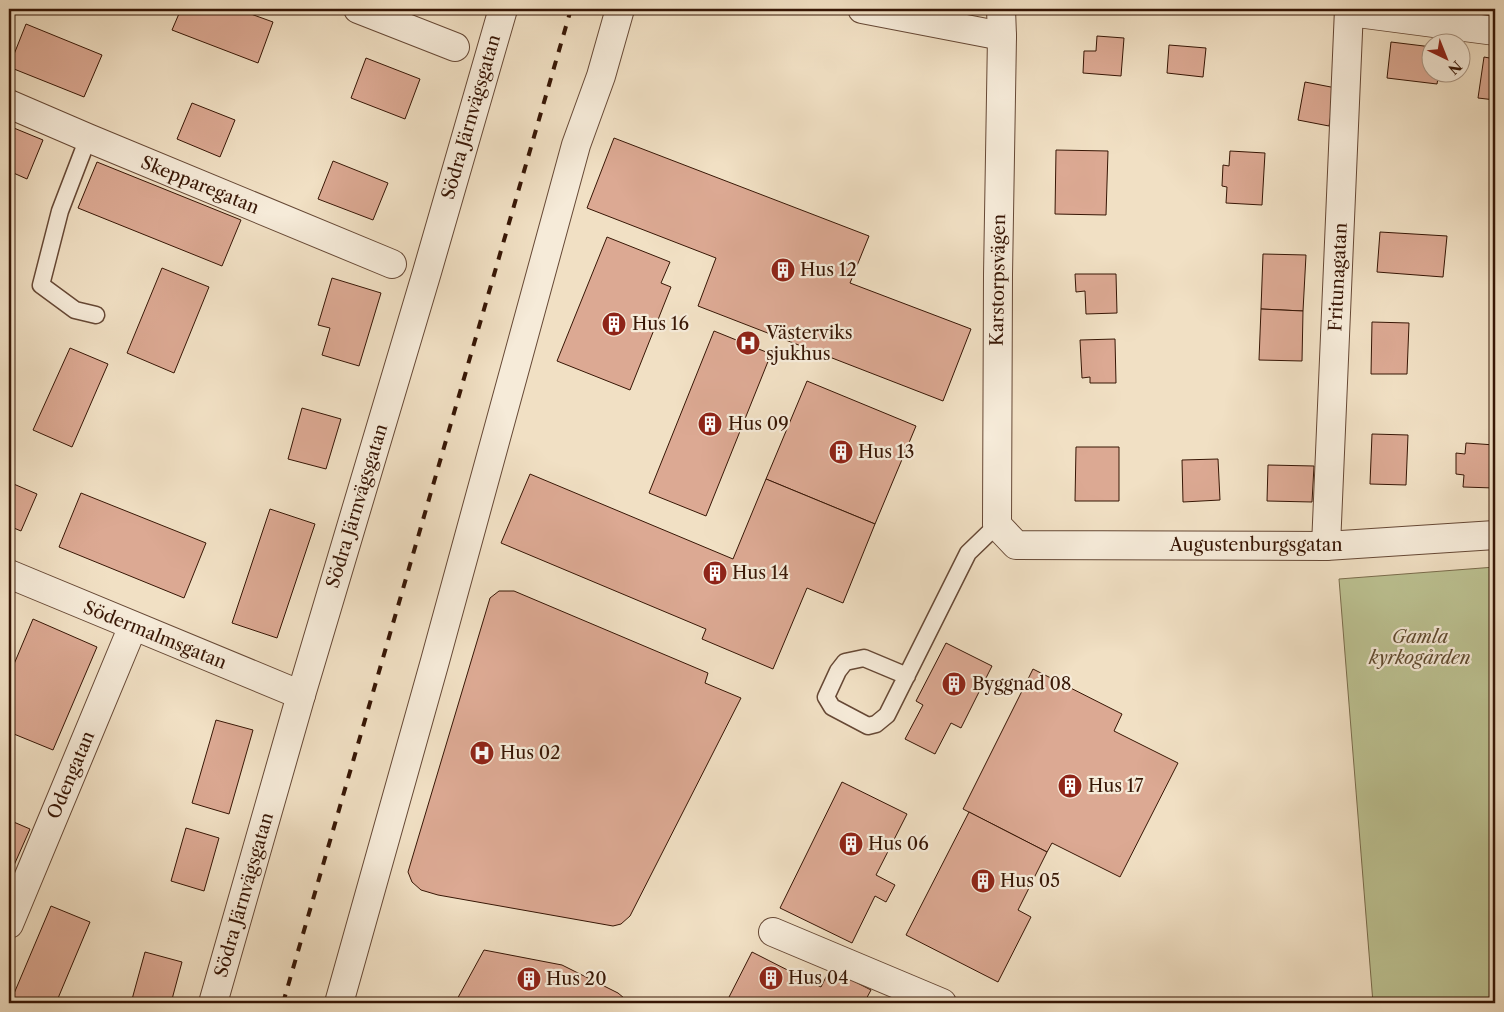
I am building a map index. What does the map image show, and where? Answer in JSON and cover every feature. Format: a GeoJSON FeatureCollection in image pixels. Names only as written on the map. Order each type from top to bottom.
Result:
{"type":"FeatureCollection","features":[{"type":"Feature","properties":{"kind":"street"},"geometry":{"type":"LineString","coordinates":[[358,9],[455,47]]}},
{"type":"Feature","properties":{"kind":"street","name":"Södra Järnvägsgatan"},"geometry":{"type":"LineString","coordinates":[[213,1003],[301,695],[503,9]]}},
{"type":"Feature","properties":{"kind":"street"},"geometry":{"type":"LineString","coordinates":[[339,1003],[438,651],[576,145],[601,76],[620,9]]}},
{"type":"Feature","properties":{"kind":"street"},"geometry":{"type":"LineString","coordinates":[[862,9],[1002,36]]}},
{"type":"Feature","properties":{"kind":"street","name":"Karstorpsvägen"},"geometry":{"type":"LineString","coordinates":[[997,525],[1001,9]]}},
{"type":"Feature","properties":{"kind":"street"},"geometry":{"type":"LineString","coordinates":[[1350,10],[1495,31]]}},
{"type":"Feature","properties":{"kind":"street","name":"Fritunagatan"},"geometry":{"type":"LineString","coordinates":[[1326,546],[1350,10]]}},
{"type":"Feature","properties":{"kind":"street","name":"Skepparegatan"},"geometry":{"type":"LineString","coordinates":[[9,104],[392,264]]}},
{"type":"Feature","properties":{"kind":"street","name":"Augustenburgsgatan"},"geometry":{"type":"LineString","coordinates":[[997,525],[1016,545],[1326,546],[1495,535]]}},
{"type":"Feature","properties":{"kind":"street","name":"Södermalmsgatan"},"geometry":{"type":"LineString","coordinates":[[9,574],[301,695]]}},
{"type":"Feature","properties":{"kind":"street","name":"Odengatan"},"geometry":{"type":"LineString","coordinates":[[9,924],[133,626]]}},
{"type":"Feature","properties":{"kind":"street"},"geometry":{"type":"LineString","coordinates":[[773,932],[942,1003]]}},
{"type":"Feature","properties":{"kind":"lane"},"geometry":{"type":"LineString","coordinates":[[88,138],[60,212],[41,286],[75,310],[96,315]]}},
{"type":"Feature","properties":{"kind":"lane"},"geometry":{"type":"LineString","coordinates":[[906,676],[864,658],[845,662],[838,671],[826,698],[832,707],[868,726],[876,724],[887,715],[968,553],[997,525]]}},
{"type":"Feature","properties":{"kind":"green space","name":"Gamla kyrkogården"},"geometry":{"type":"Polygon","coordinates":[[[1495,567],[1495,1003],[1373,1003],[1339,579],[1495,567]]]}},
{"type":"Feature","properties":{"kind":"building"},"geometry":{"type":"Polygon","coordinates":[[[181,9],[237,9],[273,22],[258,63],[172,30],[181,9]]]}},
{"type":"Feature","properties":{"kind":"building"},"geometry":{"type":"Polygon","coordinates":[[[26,24],[102,55],[84,97],[9,67],[26,24]]]}},
{"type":"Feature","properties":{"kind":"building"},"geometry":{"type":"Polygon","coordinates":[[[1097,36],[1124,38],[1121,76],[1083,73],[1084,51],[1096,51],[1097,36]]]}},
{"type":"Feature","properties":{"kind":"building"},"geometry":{"type":"Polygon","coordinates":[[[1391,42],[1422,46],[1422,82],[1437,82],[1437,84],[1387,78],[1391,42]]]}},
{"type":"Feature","properties":{"kind":"building"},"geometry":{"type":"Polygon","coordinates":[[[1169,45],[1206,48],[1203,77],[1167,73],[1169,45]]]}},
{"type":"Feature","properties":{"kind":"building"},"geometry":{"type":"Polygon","coordinates":[[[1484,57],[1495,59],[1495,100],[1478,98],[1484,57]]]}},
{"type":"Feature","properties":{"kind":"building"},"geometry":{"type":"Polygon","coordinates":[[[366,58],[420,79],[405,119],[351,98],[366,58]]]}},
{"type":"Feature","properties":{"kind":"building"},"geometry":{"type":"Polygon","coordinates":[[[1305,82],[1336,88],[1329,126],[1298,120],[1305,82]]]}},
{"type":"Feature","properties":{"kind":"building"},"geometry":{"type":"Polygon","coordinates":[[[192,103],[235,120],[220,157],[177,139],[192,103]]]}},
{"type":"Feature","properties":{"kind":"building"},"geometry":{"type":"Polygon","coordinates":[[[9,126],[43,140],[27,179],[9,171],[9,126]]]}},
{"type":"Feature","properties":{"kind":"building","name":"Hus 12"},"geometry":{"type":"Polygon","coordinates":[[[614,138],[869,236],[850,283],[971,329],[943,401],[698,306],[716,258],[587,208],[614,138]]]}},
{"type":"Feature","properties":{"kind":"building"},"geometry":{"type":"Polygon","coordinates":[[[1056,150],[1108,151],[1106,215],[1055,214],[1056,150]]]}},
{"type":"Feature","properties":{"kind":"building"},"geometry":{"type":"Polygon","coordinates":[[[1230,151],[1265,153],[1262,205],[1226,203],[1227,187],[1222,186],[1223,165],[1229,166],[1230,151]]]}},
{"type":"Feature","properties":{"kind":"building"},"geometry":{"type":"Polygon","coordinates":[[[333,161],[388,183],[373,220],[318,199],[333,161]]]}},
{"type":"Feature","properties":{"kind":"building"},"geometry":{"type":"Polygon","coordinates":[[[97,162],[241,220],[222,266],[78,208],[97,162]]]}},
{"type":"Feature","properties":{"kind":"building"},"geometry":{"type":"Polygon","coordinates":[[[1380,232],[1447,236],[1443,277],[1377,272],[1380,232]]]}},
{"type":"Feature","properties":{"kind":"building","name":"Hus 16"},"geometry":{"type":"Polygon","coordinates":[[[607,237],[670,262],[661,283],[671,287],[630,390],[557,361],[607,237]]]}},
{"type":"Feature","properties":{"kind":"building"},"geometry":{"type":"Polygon","coordinates":[[[1263,254],[1306,255],[1303,311],[1261,309],[1263,254]]]}},
{"type":"Feature","properties":{"kind":"building"},"geometry":{"type":"Polygon","coordinates":[[[162,268],[209,287],[174,373],[127,353],[162,268]]]}},
{"type":"Feature","properties":{"kind":"building"},"geometry":{"type":"Polygon","coordinates":[[[1075,274],[1116,274],[1117,313],[1086,314],[1085,291],[1076,292],[1075,274]]]}},
{"type":"Feature","properties":{"kind":"building"},"geometry":{"type":"Polygon","coordinates":[[[332,278],[381,293],[359,366],[322,355],[330,328],[318,325],[332,278]]]}},
{"type":"Feature","properties":{"kind":"building"},"geometry":{"type":"Polygon","coordinates":[[[1261,309],[1303,311],[1302,361],[1259,360],[1261,309]]]}},
{"type":"Feature","properties":{"kind":"building"},"geometry":{"type":"Polygon","coordinates":[[[1372,322],[1409,323],[1407,374],[1371,374],[1372,322]]]}},
{"type":"Feature","properties":{"kind":"building","name":"Hus 09"},"geometry":{"type":"Polygon","coordinates":[[[714,331],[771,354],[706,516],[649,493],[714,331]]]}},
{"type":"Feature","properties":{"kind":"building"},"geometry":{"type":"Polygon","coordinates":[[[1115,339],[1116,383],[1090,383],[1090,377],[1082,378],[1080,340],[1115,339]]]}},
{"type":"Feature","properties":{"kind":"building"},"geometry":{"type":"Polygon","coordinates":[[[70,348],[108,364],[72,447],[33,430],[70,348]]]}},
{"type":"Feature","properties":{"kind":"building","name":"Hus 13"},"geometry":{"type":"Polygon","coordinates":[[[807,381],[916,426],[875,524],[766,479],[807,381]]]}},
{"type":"Feature","properties":{"kind":"building"},"geometry":{"type":"Polygon","coordinates":[[[302,408],[341,419],[326,469],[288,459],[302,408]]]}},
{"type":"Feature","properties":{"kind":"building"},"geometry":{"type":"Polygon","coordinates":[[[1372,434],[1408,435],[1406,485],[1370,484],[1372,434]]]}},
{"type":"Feature","properties":{"kind":"building"},"geometry":{"type":"Polygon","coordinates":[[[1466,443],[1495,445],[1494,488],[1463,487],[1464,475],[1456,474],[1456,453],[1465,454],[1466,443]]]}},
{"type":"Feature","properties":{"kind":"building"},"geometry":{"type":"Polygon","coordinates":[[[1076,447],[1119,447],[1119,501],[1075,501],[1076,447]]]}},
{"type":"Feature","properties":{"kind":"building"},"geometry":{"type":"Polygon","coordinates":[[[1218,459],[1220,500],[1183,502],[1182,460],[1218,459]]]}},
{"type":"Feature","properties":{"kind":"building"},"geometry":{"type":"Polygon","coordinates":[[[1268,465],[1314,466],[1312,502],[1267,501],[1268,465]]]}},
{"type":"Feature","properties":{"kind":"building","name":"Hus 14"},"geometry":{"type":"Polygon","coordinates":[[[530,474],[733,559],[766,479],[875,524],[843,603],[807,588],[773,669],[702,639],[706,629],[501,543],[530,474]]]}},
{"type":"Feature","properties":{"kind":"building"},"geometry":{"type":"Polygon","coordinates":[[[9,482],[37,494],[21,531],[9,526],[9,482]]]}},
{"type":"Feature","properties":{"kind":"building"},"geometry":{"type":"Polygon","coordinates":[[[81,493],[206,543],[184,598],[59,547],[81,493]]]}},
{"type":"Feature","properties":{"kind":"building"},"geometry":{"type":"Polygon","coordinates":[[[270,509],[315,524],[277,638],[232,623],[270,509]]]}},
{"type":"Feature","properties":{"kind":"building","name":"Hus 02"},"geometry":{"type":"Polygon","coordinates":[[[499,591],[514,591],[708,673],[705,683],[741,698],[630,916],[621,924],[613,926],[438,895],[421,890],[412,882],[408,872],[490,598],[499,591]]]}},
{"type":"Feature","properties":{"kind":"building"},"geometry":{"type":"Polygon","coordinates":[[[33,619],[97,647],[53,750],[9,732],[9,676],[33,619]]]}},
{"type":"Feature","properties":{"kind":"building","name":"Byggnad 08"},"geometry":{"type":"Polygon","coordinates":[[[946,643],[992,666],[961,728],[951,723],[935,754],[905,739],[923,705],[916,701],[946,643]]]}},
{"type":"Feature","properties":{"kind":"building","name":"Hus 17"},"geometry":{"type":"Polygon","coordinates":[[[1033,669],[1122,714],[1114,731],[1178,763],[1120,877],[1052,843],[1047,852],[963,809],[1033,669]]]}},
{"type":"Feature","properties":{"kind":"building"},"geometry":{"type":"Polygon","coordinates":[[[216,720],[253,730],[229,814],[192,803],[216,720]]]}},
{"type":"Feature","properties":{"kind":"building","name":"Hus 06"},"geometry":{"type":"Polygon","coordinates":[[[842,782],[907,814],[876,875],[895,885],[886,902],[875,896],[852,943],[780,908],[842,782]]]}},
{"type":"Feature","properties":{"kind":"building","name":"Hus 05"},"geometry":{"type":"Polygon","coordinates":[[[969,812],[1047,852],[1018,910],[1031,917],[998,982],[906,935],[969,812]]]}},
{"type":"Feature","properties":{"kind":"building"},"geometry":{"type":"Polygon","coordinates":[[[9,820],[30,829],[11,872],[9,871],[9,820]]]}},
{"type":"Feature","properties":{"kind":"building"},"geometry":{"type":"Polygon","coordinates":[[[186,828],[219,838],[204,891],[171,881],[186,828]]]}},
{"type":"Feature","properties":{"kind":"building"},"geometry":{"type":"Polygon","coordinates":[[[51,906],[90,922],[56,1003],[10,1003],[51,906]]]}},
{"type":"Feature","properties":{"kind":"building","name":"Hus 20"},"geometry":{"type":"Polygon","coordinates":[[[484,950],[562,965],[618,993],[630,1003],[455,1003],[484,950]]]}},
{"type":"Feature","properties":{"kind":"building"},"geometry":{"type":"Polygon","coordinates":[[[145,952],[182,962],[171,1003],[131,1003],[145,952]]]}},
{"type":"Feature","properties":{"kind":"building","name":"Hus 04"},"geometry":{"type":"Polygon","coordinates":[[[752,952],[821,987],[830,969],[871,990],[864,1003],[726,1003],[752,952]]]}},
{"type":"Feature","properties":{"kind":"railway"},"geometry":{"type":"LineString","coordinates":[[283,1003],[571,9]]}},
{"type":"Feature","properties":{"kind":"place","name":"Hus 12"},"geometry":{"type":"Point","coordinates":[783,270]}},
{"type":"Feature","properties":{"kind":"place","name":"Hus 16"},"geometry":{"type":"Point","coordinates":[614,324]}},
{"type":"Feature","properties":{"kind":"place","name":"Västerviks sjukhus"},"geometry":{"type":"Point","coordinates":[748,343]}},
{"type":"Feature","properties":{"kind":"place","name":"Hus 09"},"geometry":{"type":"Point","coordinates":[710,424]}},
{"type":"Feature","properties":{"kind":"place","name":"Hus 13"},"geometry":{"type":"Point","coordinates":[841,452]}},
{"type":"Feature","properties":{"kind":"place","name":"Hus 14"},"geometry":{"type":"Point","coordinates":[715,573]}},
{"type":"Feature","properties":{"kind":"place","name":"Byggnad 08"},"geometry":{"type":"Point","coordinates":[954,684]}},
{"type":"Feature","properties":{"kind":"place","name":"Hus 02"},"geometry":{"type":"Point","coordinates":[482,753]}},
{"type":"Feature","properties":{"kind":"place","name":"Hus 17"},"geometry":{"type":"Point","coordinates":[1070,786]}},
{"type":"Feature","properties":{"kind":"place","name":"Hus 06"},"geometry":{"type":"Point","coordinates":[851,844]}},
{"type":"Feature","properties":{"kind":"place","name":"Hus 05"},"geometry":{"type":"Point","coordinates":[983,881]}},
{"type":"Feature","properties":{"kind":"place","name":"Hus 04"},"geometry":{"type":"Point","coordinates":[771,978]}},
{"type":"Feature","properties":{"kind":"place","name":"Hus 20"},"geometry":{"type":"Point","coordinates":[529,979]}}]}
